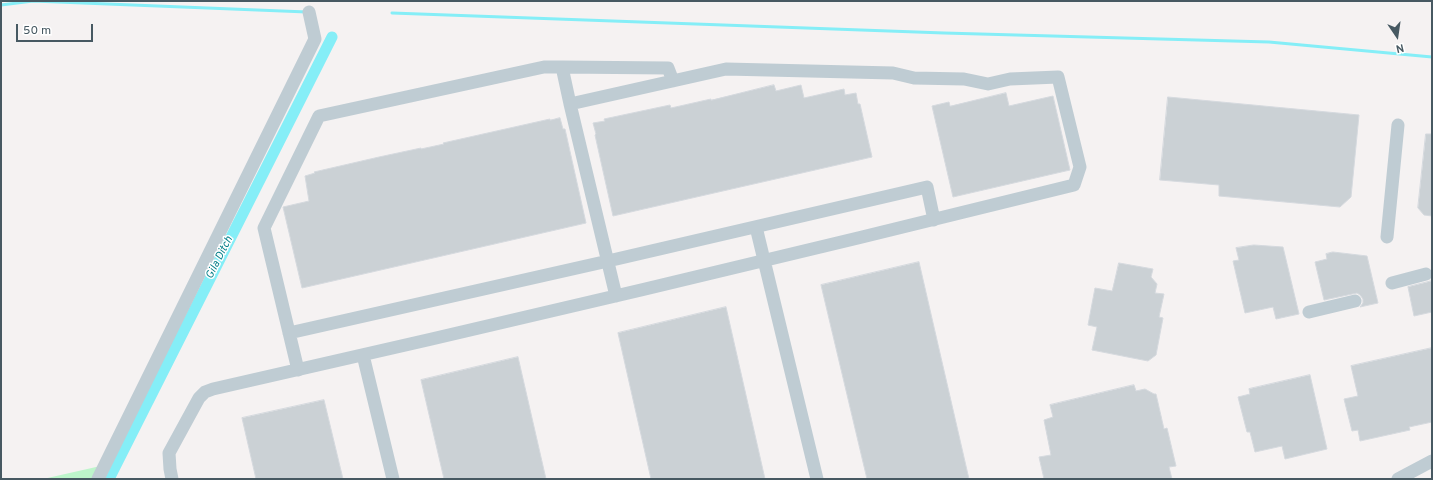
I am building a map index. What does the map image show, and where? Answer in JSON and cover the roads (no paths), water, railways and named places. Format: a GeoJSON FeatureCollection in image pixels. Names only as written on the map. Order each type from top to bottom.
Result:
{"type":"FeatureCollection","features":[{"type":"Feature","properties":{"kind":"street"},"geometry":{"type":"LineString","coordinates":[[98,479],[315,39],[308,12]]}},
{"type":"Feature","properties":{"kind":"street"},"geometry":{"type":"LineString","coordinates":[[298,370],[264,228],[319,116],[544,67],[668,68],[673,81]]}},
{"type":"Feature","properties":{"kind":"street"},"geometry":{"type":"LineString","coordinates":[[562,67],[616,296]]}},
{"type":"Feature","properties":{"kind":"street"},"geometry":{"type":"LineString","coordinates":[[172,479],[169,453],[199,398],[205,392],[764,262],[1074,185],[1080,167],[1058,77],[1010,78],[988,84],[964,79],[914,78],[893,73],[726,69],[570,104]]}},
{"type":"Feature","properties":{"kind":"street"},"geometry":{"type":"LineString","coordinates":[[1387,237],[1398,125]]}},
{"type":"Feature","properties":{"kind":"street"},"geometry":{"type":"LineString","coordinates":[[289,333],[927,187],[934,220]]}},
{"type":"Feature","properties":{"kind":"street"},"geometry":{"type":"LineString","coordinates":[[756,227],[817,479]]}},
{"type":"Feature","properties":{"kind":"street"},"geometry":{"type":"LineString","coordinates":[[1392,283],[1426,274]]}},
{"type":"Feature","properties":{"kind":"street"},"geometry":{"type":"LineString","coordinates":[[1309,312],[1355,301]]}},
{"type":"Feature","properties":{"kind":"street"},"geometry":{"type":"LineString","coordinates":[[363,355],[393,479]]}},
{"type":"Feature","properties":{"kind":"street"},"geometry":{"type":"LineString","coordinates":[[1398,479],[1432,461]]}},
{"type":"Feature","properties":{"kind":"waterway"},"geometry":{"type":"LineString","coordinates":[[1,5],[33,1],[307,12]]}},
{"type":"Feature","properties":{"kind":"waterway"},"geometry":{"type":"LineString","coordinates":[[392,13],[944,33],[1269,42],[1432,57]]}},
{"type":"Feature","properties":{"kind":"waterway","name":"Gila Ditch"},"geometry":{"type":"LineString","coordinates":[[109,479],[332,37]]}}]}
